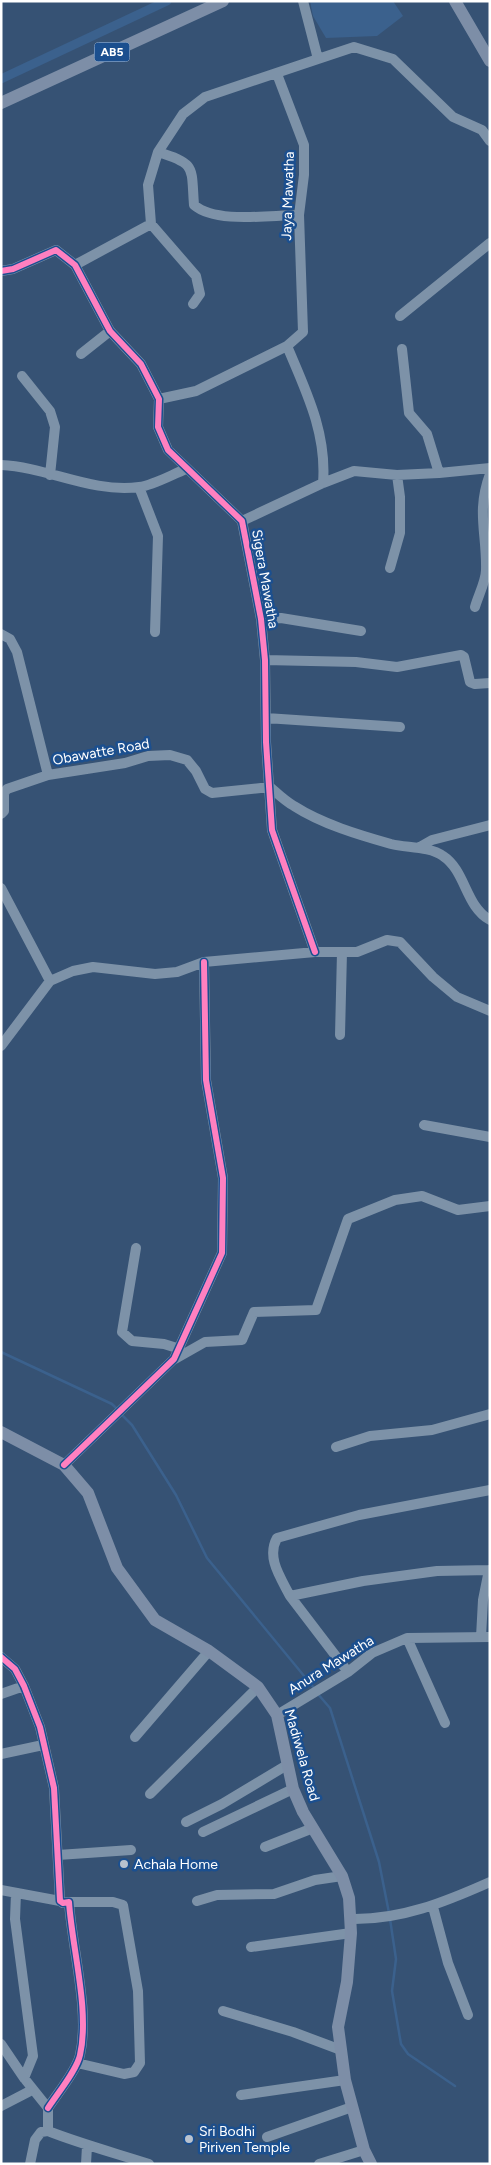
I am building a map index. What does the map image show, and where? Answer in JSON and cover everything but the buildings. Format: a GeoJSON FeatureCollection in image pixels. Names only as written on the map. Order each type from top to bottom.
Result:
{"type":"FeatureCollection","features":[{"type":"Feature","properties":{"kind":"main road","name":"AB5"},"geometry":{"type":"LineString","coordinates":[[1,102],[223,1]]}},
{"type":"Feature","properties":{"kind":"main road"},"geometry":{"type":"LineString","coordinates":[[456,1],[490,61]]}},
{"type":"Feature","properties":{"kind":"main road","name":"Madiwela Road"},"geometry":{"type":"LineString","coordinates":[[1,1432],[64,1465],[88,1493],[117,1568],[156,1620],[209,1650],[258,1687],[277,1715],[293,1789],[313,1828],[342,1876],[349,1898],[351,1933],[347,1982],[338,2027],[345,2080],[364,2150],[371,2164]]}},
{"type":"Feature","properties":{"kind":"street"},"geometry":{"type":"LineString","coordinates":[[303,1],[318,59]]}},
{"type":"Feature","properties":{"kind":"street"},"geometry":{"type":"LineString","coordinates":[[193,304],[200,294],[196,276],[151,224],[148,185],[158,152],[183,114],[205,97],[354,48],[393,59],[453,117],[486,127],[490,141]]}},
{"type":"Feature","properties":{"kind":"street","name":"Jaya Mawatha"},"geometry":{"type":"LineString","coordinates":[[159,399],[196,391],[287,346],[303,332],[299,215],[304,175],[304,145],[278,74]]}},
{"type":"Feature","properties":{"kind":"street"},"geometry":{"type":"LineString","coordinates":[[158,152],[183,160],[191,168],[194,205],[202,211],[216,216],[299,215]]}},
{"type":"Feature","properties":{"kind":"street"},"geometry":{"type":"LineString","coordinates":[[75,265],[151,224]]}},
{"type":"Feature","properties":{"kind":"street"},"geometry":{"type":"LineString","coordinates":[[400,316],[490,243]]}},
{"type":"Feature","properties":{"kind":"street","name":"Sigera Mawatha"},"geometry":{"type":"LineString","coordinates":[[1,271],[13,269],[56,250],[75,265],[110,331],[141,364],[159,399],[158,427],[168,450],[242,521],[261,619],[265,660],[272,830],[315,952]]}},
{"type":"Feature","properties":{"kind":"street"},"geometry":{"type":"LineString","coordinates":[[81,354],[110,331]]}},
{"type":"Feature","properties":{"kind":"street"},"geometry":{"type":"LineString","coordinates":[[287,346],[314,410],[320,431],[324,467],[323,483]]}},
{"type":"Feature","properties":{"kind":"street"},"geometry":{"type":"LineString","coordinates":[[402,348],[409,413],[427,434],[438,473]]}},
{"type":"Feature","properties":{"kind":"street"},"geometry":{"type":"LineString","coordinates":[[22,376],[50,411],[54,427],[50,475]]}},
{"type":"Feature","properties":{"kind":"street"},"geometry":{"type":"LineString","coordinates":[[1,465],[18,466],[89,486],[139,487],[186,469]]}},
{"type":"Feature","properties":{"kind":"street"},"geometry":{"type":"LineString","coordinates":[[242,521],[323,483],[354,471],[397,475],[490,468]]}},
{"type":"Feature","properties":{"kind":"street"},"geometry":{"type":"LineString","coordinates":[[475,607],[486,572],[482,521],[483,493],[490,474]]}},
{"type":"Feature","properties":{"kind":"street"},"geometry":{"type":"LineString","coordinates":[[390,568],[400,533],[400,497],[397,475]]}},
{"type":"Feature","properties":{"kind":"street"},"geometry":{"type":"LineString","coordinates":[[139,487],[158,536],[155,632]]}},
{"type":"Feature","properties":{"kind":"street"},"geometry":{"type":"LineString","coordinates":[[261,619],[281,618],[361,631]]}},
{"type":"Feature","properties":{"kind":"street"},"geometry":{"type":"LineString","coordinates":[[1,634],[10,639],[17,652],[48,775]]}},
{"type":"Feature","properties":{"kind":"street"},"geometry":{"type":"LineString","coordinates":[[265,660],[356,662],[397,667],[461,655],[464,657],[470,682],[475,684],[490,683]]}},
{"type":"Feature","properties":{"kind":"street"},"geometry":{"type":"LineString","coordinates":[[266,718],[400,727]]}},
{"type":"Feature","properties":{"kind":"street","name":"Obawatte Road"},"geometry":{"type":"LineString","coordinates":[[1,814],[4,811],[4,794],[7,789],[48,775],[125,763],[148,756],[170,755],[187,760],[196,771],[205,789],[212,793],[270,787]]}},
{"type":"Feature","properties":{"kind":"street"},"geometry":{"type":"LineString","coordinates":[[270,787],[294,806],[322,820],[392,844],[418,848],[443,856],[454,869],[475,908],[490,920]]}},
{"type":"Feature","properties":{"kind":"street"},"geometry":{"type":"LineString","coordinates":[[418,848],[432,840],[490,826]]}},
{"type":"Feature","properties":{"kind":"street"},"geometry":{"type":"LineString","coordinates":[[1,888],[50,981]]}},
{"type":"Feature","properties":{"kind":"street"},"geometry":{"type":"LineString","coordinates":[[1,1046],[50,981],[73,971],[93,967],[155,974],[177,972],[204,962],[315,952],[357,952],[387,940],[400,942],[434,977],[457,997],[490,1011]]}},
{"type":"Feature","properties":{"kind":"street"},"geometry":{"type":"LineString","coordinates":[[340,1035],[342,952]]}},
{"type":"Feature","properties":{"kind":"street"},"geometry":{"type":"LineString","coordinates":[[64,1465],[174,1359],[222,1253],[223,1178],[206,1080],[204,962]]}},
{"type":"Feature","properties":{"kind":"street"},"geometry":{"type":"LineString","coordinates":[[424,1125],[490,1137]]}},
{"type":"Feature","properties":{"kind":"street"},"geometry":{"type":"LineString","coordinates":[[174,1359],[205,1342],[242,1340],[254,1312],[316,1310],[348,1219],[395,1200],[422,1196],[458,1210],[490,1206]]}},
{"type":"Feature","properties":{"kind":"street"},"geometry":{"type":"LineString","coordinates":[[136,1248],[122,1332],[132,1341],[164,1344],[180,1349]]}},
{"type":"Feature","properties":{"kind":"street"},"geometry":{"type":"LineString","coordinates":[[336,1447],[370,1436],[432,1430],[490,1414]]}},
{"type":"Feature","properties":{"kind":"street"},"geometry":{"type":"LineString","coordinates":[[348,1672],[290,1596],[275,1565],[271,1548],[277,1538],[359,1515],[490,1490]]}},
{"type":"Feature","properties":{"kind":"street"},"geometry":{"type":"LineString","coordinates":[[290,1596],[363,1581],[419,1574],[490,1570],[483,1600],[485,1637]]}},
{"type":"Feature","properties":{"kind":"street","name":"Anura Mawatha"},"geometry":{"type":"LineString","coordinates":[[277,1715],[348,1672],[372,1653],[406,1638],[485,1637]]}},
{"type":"Feature","properties":{"kind":"street"},"geometry":{"type":"LineString","coordinates":[[406,1638],[445,1723]]}},
{"type":"Feature","properties":{"kind":"street"},"geometry":{"type":"LineString","coordinates":[[135,1737],[209,1650]]}},
{"type":"Feature","properties":{"kind":"street"},"geometry":{"type":"LineString","coordinates":[[1,1657],[15,1669],[24,1686],[40,1727],[54,1788],[58,1855],[64,1901],[71,1930],[82,2016],[80,2055],[77,2063],[48,2108],[48,2131]]}},
{"type":"Feature","properties":{"kind":"street"},"geometry":{"type":"LineString","coordinates":[[1,1694],[24,1686]]}},
{"type":"Feature","properties":{"kind":"street"},"geometry":{"type":"LineString","coordinates":[[150,1794],[258,1687]]}},
{"type":"Feature","properties":{"kind":"street"},"geometry":{"type":"LineString","coordinates":[[1,1754],[43,1744]]}},
{"type":"Feature","properties":{"kind":"street"},"geometry":{"type":"LineString","coordinates":[[186,1822],[222,1804],[288,1765]]}},
{"type":"Feature","properties":{"kind":"street"},"geometry":{"type":"LineString","coordinates":[[203,1832],[293,1789]]}},
{"type":"Feature","properties":{"kind":"street"},"geometry":{"type":"LineString","coordinates":[[265,1847],[313,1828]]}},
{"type":"Feature","properties":{"kind":"street"},"geometry":{"type":"LineString","coordinates":[[58,1855],[131,1850]]}},
{"type":"Feature","properties":{"kind":"street"},"geometry":{"type":"LineString","coordinates":[[197,1901],[218,1895],[274,1894],[315,1880],[342,1876]]}},
{"type":"Feature","properties":{"kind":"street"},"geometry":{"type":"LineString","coordinates":[[351,1919],[376,1919],[433,1906],[490,1882]]}},
{"type":"Feature","properties":{"kind":"street"},"geometry":{"type":"LineString","coordinates":[[1,1890],[64,1901],[113,1902],[123,1905],[138,1991],[140,2064],[134,2072],[124,2074],[77,2063]]}},
{"type":"Feature","properties":{"kind":"street"},"geometry":{"type":"LineString","coordinates":[[16,1893],[15,1919],[32,2056],[24,2078]]}},
{"type":"Feature","properties":{"kind":"street"},"geometry":{"type":"LineString","coordinates":[[433,1906],[448,1963],[468,2015]]}},
{"type":"Feature","properties":{"kind":"street"},"geometry":{"type":"LineString","coordinates":[[251,1947],[351,1933]]}},
{"type":"Feature","properties":{"kind":"street"},"geometry":{"type":"LineString","coordinates":[[223,2011],[293,2032],[341,2050]]}},
{"type":"Feature","properties":{"kind":"street"},"geometry":{"type":"LineString","coordinates":[[1,2044],[32,2090],[48,2108]]}},
{"type":"Feature","properties":{"kind":"street"},"geometry":{"type":"LineString","coordinates":[[241,2095],[345,2080]]}},
{"type":"Feature","properties":{"kind":"street"},"geometry":{"type":"LineString","coordinates":[[1,2106],[32,2090]]}},
{"type":"Feature","properties":{"kind":"street"},"geometry":{"type":"LineString","coordinates":[[266,2137],[352,2107]]}},
{"type":"Feature","properties":{"kind":"street"},"geometry":{"type":"LineString","coordinates":[[30,2164],[35,2140],[41,2132],[48,2131],[87,2146],[101,2148],[149,2164]]}},
{"type":"Feature","properties":{"kind":"street"},"geometry":{"type":"LineString","coordinates":[[86,2164],[87,2146]]}},
{"type":"Feature","properties":{"kind":"street"},"geometry":{"type":"LineString","coordinates":[[319,2164],[364,2150]]}},
{"type":"Feature","properties":{"kind":"water"},"geometry":{"type":"Polygon","coordinates":[[[310,1],[393,1],[403,16],[377,36],[326,38],[313,16],[310,1]]]}},
{"type":"Feature","properties":{"kind":"waterway"},"geometry":{"type":"LineString","coordinates":[[1,79],[167,1]]}},
{"type":"Feature","properties":{"kind":"waterway"},"geometry":{"type":"LineString","coordinates":[[1,1352],[112,1404],[118,1410]]}},
{"type":"Feature","properties":{"kind":"waterway"},"geometry":{"type":"LineString","coordinates":[[121,1414],[132,1425],[176,1495],[207,1558],[314,1688]]}},
{"type":"Feature","properties":{"kind":"waterway"},"geometry":{"type":"LineString","coordinates":[[317,1693],[330,1708],[379,1862],[389,1913]]}},
{"type":"Feature","properties":{"kind":"waterway"},"geometry":{"type":"LineString","coordinates":[[390,1919],[396,1959],[392,1991],[401,2044],[408,2054],[455,2086]]}},
{"type":"Feature","properties":{"kind":"cycle path"},"geometry":{"type":"LineString","coordinates":[[1,271],[13,269],[56,250],[75,265],[110,331],[141,364],[159,399],[158,427],[168,450],[242,521],[261,619],[265,660],[266,742],[272,830],[315,952]]}},
{"type":"Feature","properties":{"kind":"cycle path"},"geometry":{"type":"LineString","coordinates":[[64,1465],[174,1359],[222,1253],[223,1178],[206,1080],[204,962]]}},
{"type":"Feature","properties":{"kind":"cycle path"},"geometry":{"type":"LineString","coordinates":[[1,1657],[15,1669],[24,1686],[40,1727],[54,1788],[60,1901],[63,1903],[69,1902],[82,1999],[83,2038],[80,2055],[71,2075],[48,2108]]}},
{"type":"Feature","properties":{"kind":"place","name":"Achala Home"},"geometry":{"type":"Point","coordinates":[124,1864]}},
{"type":"Feature","properties":{"kind":"place","name":"Sri Bodhi Piriven Temple"},"geometry":{"type":"Point","coordinates":[189,2139]}}]}
